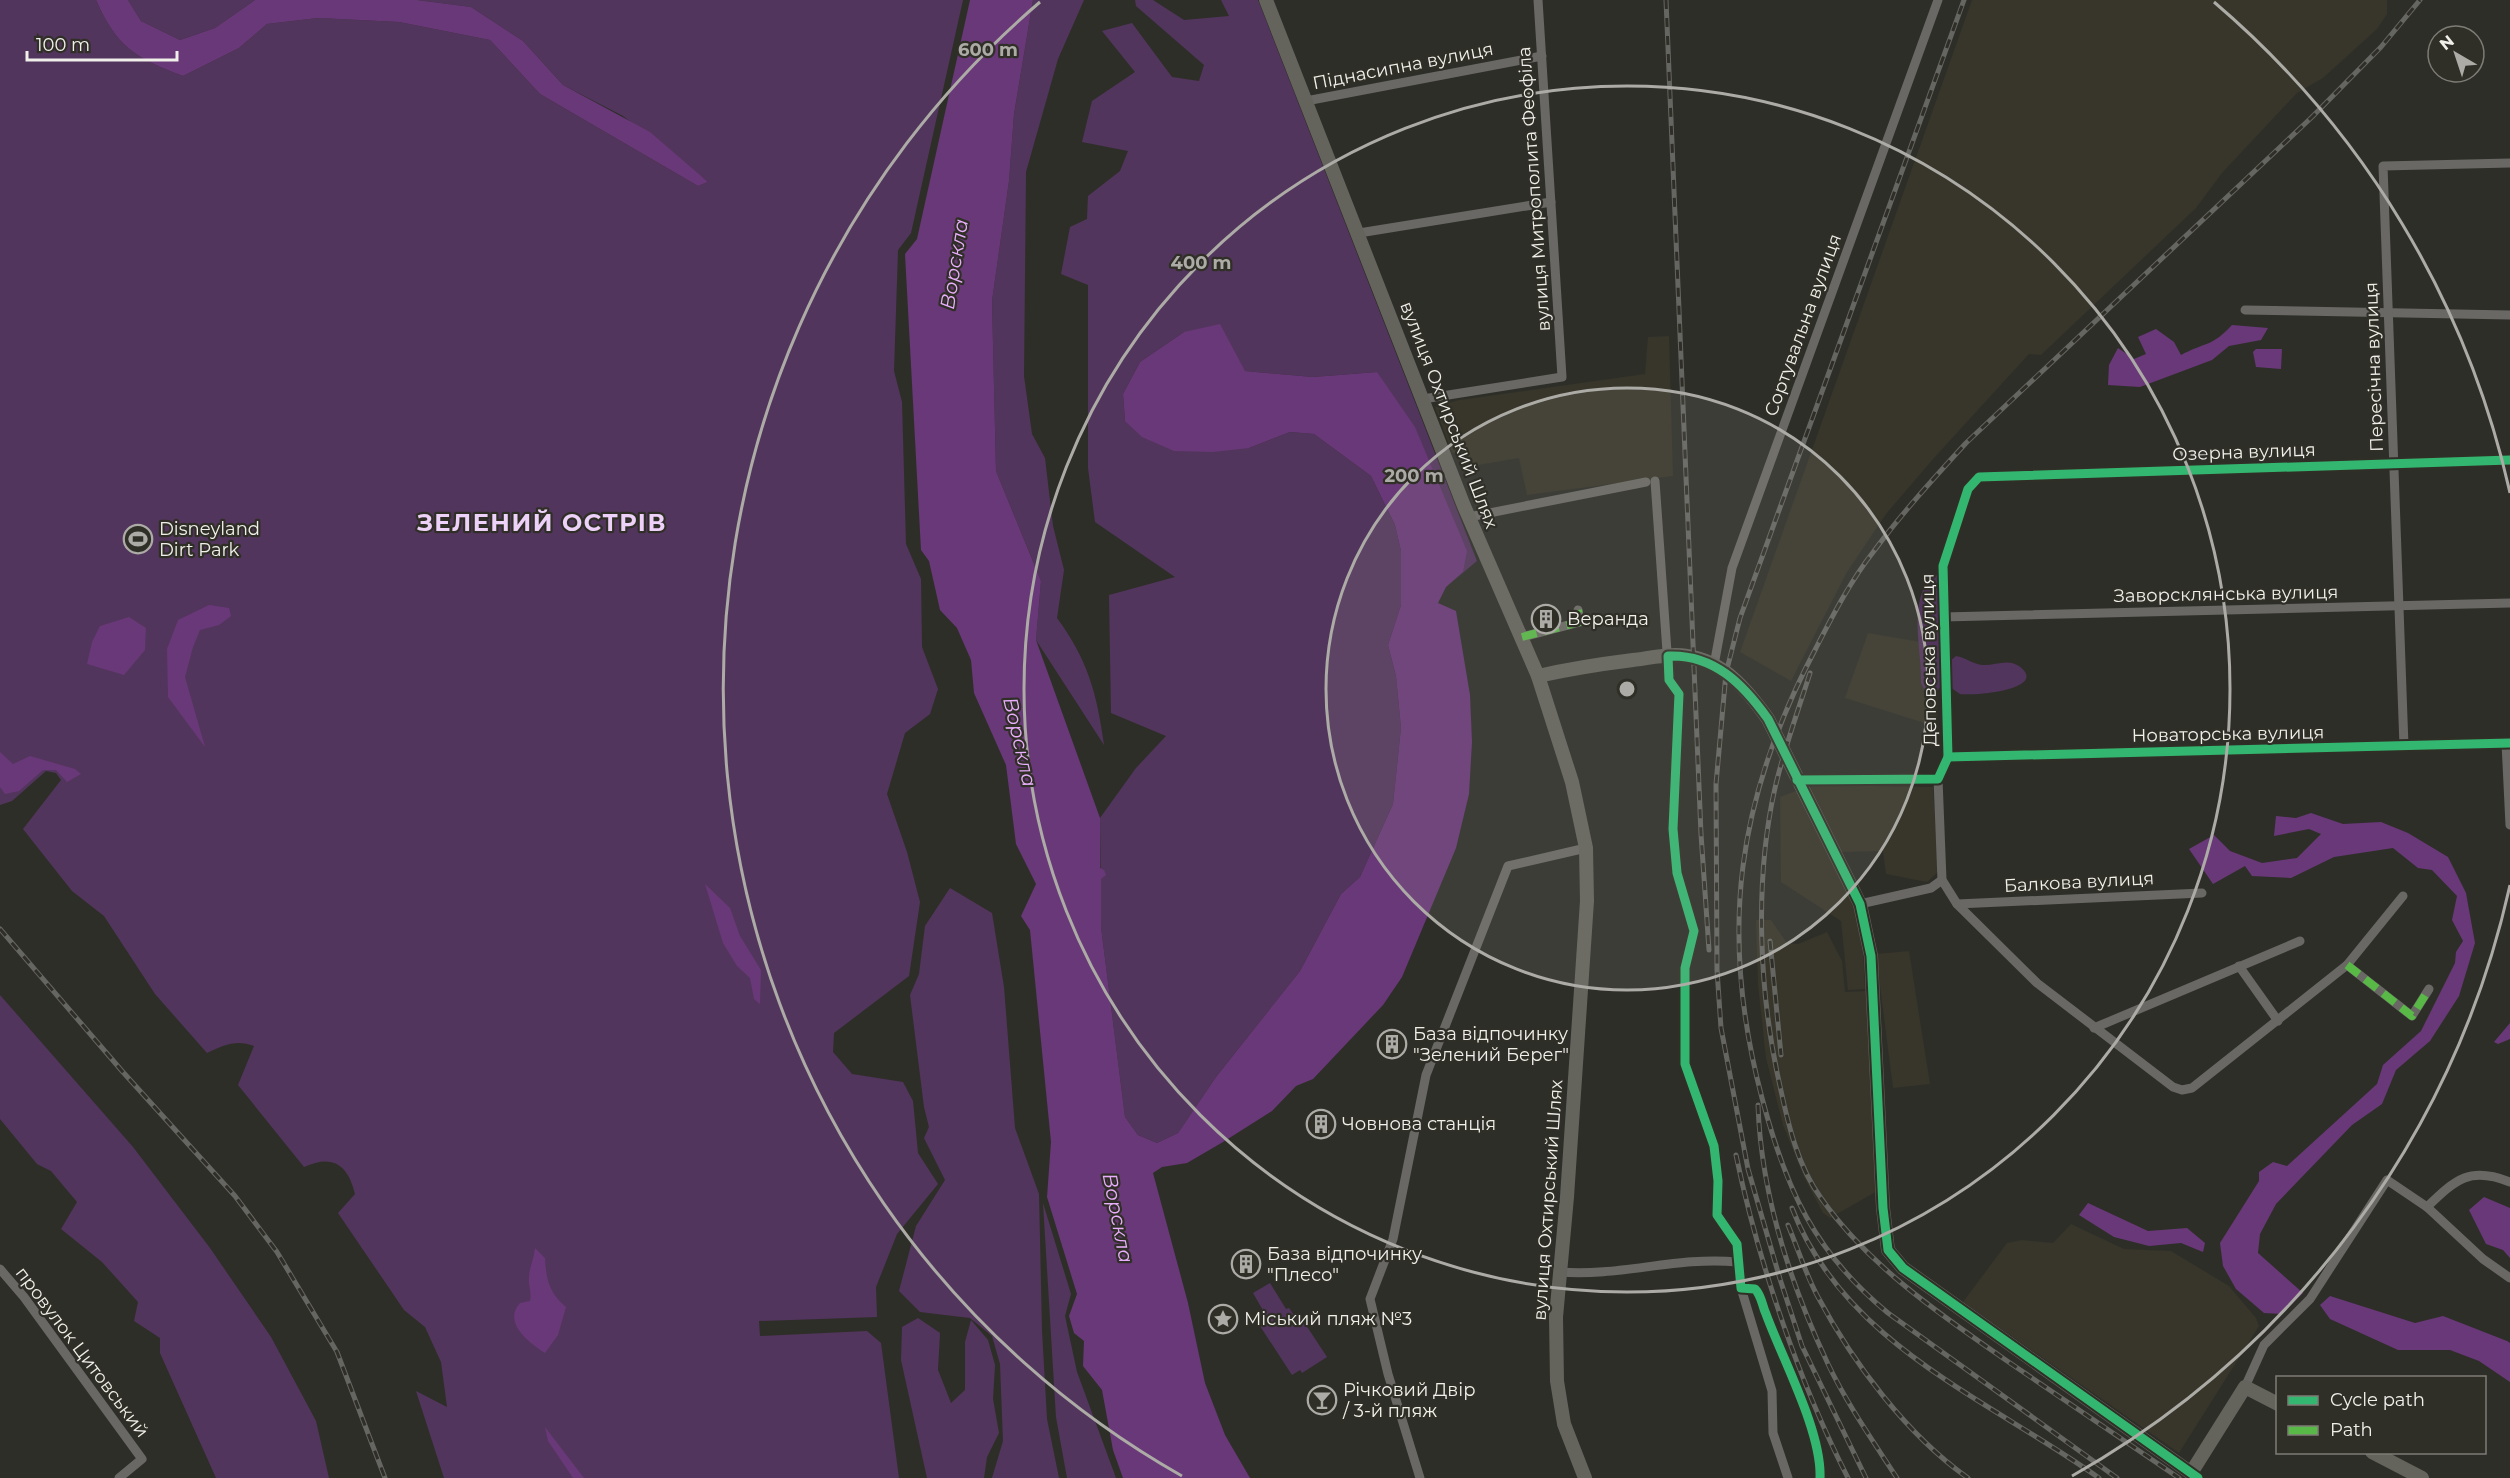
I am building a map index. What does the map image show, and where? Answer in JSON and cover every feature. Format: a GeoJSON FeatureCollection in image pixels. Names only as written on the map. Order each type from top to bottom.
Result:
{"type":"FeatureCollection","features":[{"type":"Feature","properties":{"kind":"main road","name":"вулиця Охтирський Шлях"},"geometry":{"type":"LineString","coordinates":[[1266,0],[1359,233],[1468,517],[1538,676],[1572,782],[1586,848],[1587,901],[1556,1317],[1557,1382],[1564,1424],[1585,1478]]}},
{"type":"Feature","properties":{"kind":"main road"},"geometry":{"type":"LineString","coordinates":[[1538,676],[1577,667],[1686,655],[1714,665],[1741,685],[1768,719],[1860,904],[1871,956],[1880,1163],[1888,1250],[1903,1268],[2195,1475],[2245,1388],[2276,1404]]}},
{"type":"Feature","properties":{"kind":"main road"},"geometry":{"type":"LineString","coordinates":[[2376,1454],[2422,1478]]}},
{"type":"Feature","properties":{"kind":"street","name":"вулиця Митрополита Феофіла"},"geometry":{"type":"LineString","coordinates":[[1423,399],[1562,377],[1538,0]]}},
{"type":"Feature","properties":{"kind":"street","name":"Сортувальна вулиця"},"geometry":{"type":"LineString","coordinates":[[1714,665],[1732,568],[1938,0]]}},
{"type":"Feature","properties":{"kind":"street","name":"Піднасипна вулиця"},"geometry":{"type":"LineString","coordinates":[[1306,101],[1542,56]]}},
{"type":"Feature","properties":{"kind":"street","name":"Пересічна вулиця"},"geometry":{"type":"LineString","coordinates":[[2404,746],[2383,166],[2510,164]]}},
{"type":"Feature","properties":{"kind":"street"},"geometry":{"type":"LineString","coordinates":[[1359,233],[1551,202]]}},
{"type":"Feature","properties":{"kind":"street"},"geometry":{"type":"LineString","coordinates":[[2245,310],[2510,315]]}},
{"type":"Feature","properties":{"kind":"street","name":"Озерна вулиця"},"geometry":{"type":"LineString","coordinates":[[1979,477],[2510,460]]}},
{"type":"Feature","properties":{"kind":"street","name":"Деповська вулиця"},"geometry":{"type":"LineString","coordinates":[[1979,477],[1968,489],[1943,566],[1948,757],[1938,779],[1942,880],[1957,904],[2037,983],[2174,1087],[2192,1088],[2278,1021]]}},
{"type":"Feature","properties":{"kind":"street"},"geometry":{"type":"LineString","coordinates":[[1468,517],[1650,482],[1669,680],[1679,694],[1673,830],[1676,862],[1694,931],[1685,968],[1685,1064],[1714,1146],[1718,1181],[1717,1215],[1737,1244],[1741,1288],[1772,1390],[1773,1433],[1785,1476],[1788,1478]]}},
{"type":"Feature","properties":{"kind":"street","name":"Заворсклянська вулиця"},"geometry":{"type":"LineString","coordinates":[[1943,617],[2510,603]]}},
{"type":"Feature","properties":{"kind":"street"},"geometry":{"type":"LineString","coordinates":[[1522,637],[1580,622],[1578,610]]}},
{"type":"Feature","properties":{"kind":"street"},"geometry":{"type":"LineString","coordinates":[[2508,743],[2510,825]]}},
{"type":"Feature","properties":{"kind":"street","name":"Новаторська вулиця"},"geometry":{"type":"LineString","coordinates":[[1948,757],[2508,743]]}},
{"type":"Feature","properties":{"kind":"street"},"geometry":{"type":"LineString","coordinates":[[1797,780],[1938,779]]}},
{"type":"Feature","properties":{"kind":"street"},"geometry":{"type":"LineString","coordinates":[[1420,1478],[1388,1374],[1370,1299],[1393,1239],[1426,1075],[1508,866],[1586,848]]}},
{"type":"Feature","properties":{"kind":"street"},"geometry":{"type":"LineString","coordinates":[[1860,904],[1931,888],[1942,880]]}},
{"type":"Feature","properties":{"kind":"street","name":"Балкова вулиця"},"geometry":{"type":"LineString","coordinates":[[1957,904],[2202,893]]}},
{"type":"Feature","properties":{"kind":"street"},"geometry":{"type":"LineString","coordinates":[[2239,966],[2278,1021],[2347,965],[2403,896]]}},
{"type":"Feature","properties":{"kind":"street"},"geometry":{"type":"LineString","coordinates":[[2094,1028],[2301,941]]}},
{"type":"Feature","properties":{"kind":"street"},"geometry":{"type":"LineString","coordinates":[[2347,965],[2412,1016],[2429,989]]}},
{"type":"Feature","properties":{"kind":"street"},"geometry":{"type":"LineString","coordinates":[[2427,1207],[2460,1179],[2483,1173],[2510,1182]]}},
{"type":"Feature","properties":{"kind":"street"},"geometry":{"type":"LineString","coordinates":[[2245,1388],[2264,1345],[2310,1299],[2387,1180],[2427,1207],[2483,1259],[2510,1278]]}},
{"type":"Feature","properties":{"kind":"street"},"geometry":{"type":"LineString","coordinates":[[1560,1272],[1582,1274],[1710,1259],[1737,1262]]}},
{"type":"Feature","properties":{"kind":"street","name":"провулок Цитовський"},"geometry":{"type":"LineString","coordinates":[[0,1269],[24,1297],[142,1459],[119,1478]]}},
{"type":"Feature","properties":{"kind":"shaded area"},"geometry":{"type":"Polygon","coordinates":[[[0,0],[96,0],[112,30],[130,49],[140,57],[183,76],[239,48],[267,24],[318,18],[399,22],[490,40],[540,94],[698,186],[708,182],[623,116],[563,85],[523,41],[471,7],[417,0],[963,0],[911,233],[898,250],[894,371],[902,402],[906,544],[921,579],[922,647],[938,689],[930,714],[905,733],[887,794],[907,852],[920,902],[909,976],[834,1033],[833,1052],[852,1074],[903,1082],[913,1101],[918,1153],[938,1184],[897,1234],[876,1287],[877,1317],[759,1321],[760,1336],[867,1331],[881,1343],[899,1478],[444,1478],[416,1391],[447,1407],[441,1362],[425,1327],[404,1310],[338,1213],[355,1194],[348,1175],[337,1164],[331,1162],[314,1163],[304,1167],[238,1085],[254,1046],[242,1043],[230,1044],[207,1053],[155,994],[104,916],[72,891],[23,829],[61,780],[56,773],[46,771],[12,801],[0,805],[0,0]]]}},
{"type":"Feature","properties":{"kind":"shaded area"},"geometry":{"type":"Polygon","coordinates":[[[128,0],[255,0],[215,28],[180,40],[141,21],[128,0]]]}},
{"type":"Feature","properties":{"kind":"shaded area"},"geometry":{"type":"Polygon","coordinates":[[[1033,0],[1084,0],[1058,59],[1026,172],[1024,376],[1032,434],[1045,458],[1053,526],[1064,570],[1057,618],[1068,633],[1090,678],[1104,745],[1036,640],[1041,581],[996,471],[992,301],[1009,181],[1014,114],[1033,0]]]}},
{"type":"Feature","properties":{"kind":"shaded area"},"geometry":{"type":"Polygon","coordinates":[[[1135,0],[1153,0],[1184,20],[1229,16],[1221,0],[1258,0],[1477,561],[1446,587],[1463,572],[1377,372],[1313,377],[1245,371],[1184,332],[1140,362],[1123,394],[1125,421],[1249,448],[1290,432],[1314,434],[1371,476],[1395,525],[1401,551],[1401,605],[1388,645],[1396,676],[1401,728],[1393,804],[1360,877],[1341,894],[1300,971],[1216,1077],[1178,1133],[1157,1143],[1138,1135],[1125,1117],[1101,927],[1100,818],[1136,768],[1166,736],[1111,713],[1109,595],[1175,577],[1095,522],[1088,468],[1088,285],[1061,274],[1070,227],[1087,219],[1088,196],[1120,171],[1128,151],[1082,142],[1092,101],[1135,72],[1102,31],[1132,23],[1172,77],[1199,81],[1204,65],[1136,6],[1135,0]]]}},
{"type":"Feature","properties":{"kind":"shaded area"},"geometry":{"type":"Polygon","coordinates":[[[1972,0],[2387,0],[2387,14],[2377,29],[2323,78],[2297,93],[2222,173],[2196,208],[2041,355],[2029,354],[1934,458],[1886,514],[1847,572],[1791,681],[1740,652],[1972,0]]]}},
{"type":"Feature","properties":{"kind":"shaded area"},"geometry":{"type":"Polygon","coordinates":[[[1669,336],[1673,476],[1527,495],[1519,458],[1461,468],[1459,453],[1452,453],[1435,407],[1459,400],[1645,374],[1648,337],[1669,336]]]}},
{"type":"Feature","properties":{"kind":"shaded area"},"geometry":{"type":"Polygon","coordinates":[[[1933,574],[1941,577],[1942,685],[1938,690],[1931,692],[1924,689],[1921,683],[1918,612],[1925,585],[1933,574]]]}},
{"type":"Feature","properties":{"kind":"shaded area"},"geometry":{"type":"Polygon","coordinates":[[[1868,633],[1938,645],[1937,727],[1845,698],[1868,633]]]}},
{"type":"Feature","properties":{"kind":"shaded area"},"geometry":{"type":"Polygon","coordinates":[[[1956,656],[1982,665],[2005,662],[2014,664],[2026,674],[2025,681],[2006,690],[1960,694],[1950,687],[1949,662],[1956,656]]]}},
{"type":"Feature","properties":{"kind":"shaded area"},"geometry":{"type":"Polygon","coordinates":[[[1812,785],[1933,787],[1938,872],[1927,882],[1886,874],[1883,851],[1842,852],[1806,793],[1812,785]]]}},
{"type":"Feature","properties":{"kind":"shaded area"},"geometry":{"type":"Polygon","coordinates":[[[1796,791],[1855,908],[1863,953],[1865,989],[1848,990],[1841,921],[1781,882],[1780,797],[1796,791]]]}},
{"type":"Feature","properties":{"kind":"shaded area"},"geometry":{"type":"Polygon","coordinates":[[[950,888],[992,913],[1004,987],[1015,1128],[1039,1194],[1042,1331],[1047,1419],[1059,1478],[992,1478],[1003,1441],[1000,1364],[992,1336],[970,1318],[920,1312],[899,1291],[916,1226],[945,1180],[924,1138],[929,1127],[924,1107],[910,995],[919,974],[925,926],[950,888]]]}},
{"type":"Feature","properties":{"kind":"shaded area"},"geometry":{"type":"Polygon","coordinates":[[[1756,920],[1771,920],[1787,943],[1798,944],[1827,932],[1842,961],[1845,992],[1866,991],[1879,1190],[1830,1218],[1823,1213],[1804,1177],[1783,1125],[1766,1058],[1758,985],[1756,920]]]}},
{"type":"Feature","properties":{"kind":"shaded area"},"geometry":{"type":"Polygon","coordinates":[[[1909,951],[1930,1084],[1893,1088],[1876,954],[1909,951]]]}},
{"type":"Feature","properties":{"kind":"shaded area"},"geometry":{"type":"Polygon","coordinates":[[[0,995],[133,1147],[210,1248],[271,1337],[316,1421],[329,1478],[216,1478],[160,1353],[160,1338],[134,1321],[138,1302],[102,1262],[61,1229],[77,1202],[51,1171],[37,1164],[0,1119],[0,995]]]}},
{"type":"Feature","properties":{"kind":"shaded area"},"geometry":{"type":"Polygon","coordinates":[[[1043,1203],[1071,1294],[1065,1316],[1077,1372],[1116,1478],[1067,1478],[1056,1417],[1043,1203]]]}},
{"type":"Feature","properties":{"kind":"shaded area"},"geometry":{"type":"Polygon","coordinates":[[[2071,1224],[2124,1249],[2171,1251],[2229,1286],[2256,1318],[2259,1326],[2179,1453],[1963,1302],[2007,1243],[2022,1240],[2053,1243],[2071,1224]]]}},
{"type":"Feature","properties":{"kind":"shaded area"},"geometry":{"type":"Polygon","coordinates":[[[1270,1283],[1286,1309],[1289,1308],[1298,1321],[1302,1319],[1327,1357],[1302,1373],[1300,1370],[1292,1375],[1260,1326],[1279,1314],[1268,1319],[1253,1293],[1270,1283]]]}},
{"type":"Feature","properties":{"kind":"shaded area"},"geometry":{"type":"Polygon","coordinates":[[[918,1318],[940,1333],[938,1370],[951,1403],[965,1390],[965,1342],[971,1320],[988,1340],[995,1365],[993,1399],[999,1433],[987,1457],[984,1478],[927,1478],[901,1360],[902,1327],[918,1318]]]}},
{"type":"Feature","properties":{"kind":"water"},"geometry":{"type":"Polygon","coordinates":[[[96,0],[128,0],[141,21],[180,40],[215,28],[255,0],[417,0],[471,7],[523,41],[563,85],[650,132],[708,182],[698,186],[540,94],[490,40],[399,22],[318,18],[267,24],[239,48],[183,76],[140,57],[130,49],[112,30],[96,0]]]}},
{"type":"Feature","properties":{"kind":"water","name":"Ворскла"},"geometry":{"type":"Polygon","coordinates":[[[970,0],[1033,0],[1014,114],[1009,181],[992,301],[996,471],[1041,581],[1036,640],[1100,818],[1100,868],[1106,875],[1101,879],[1101,927],[1125,1117],[1138,1135],[1157,1143],[1178,1133],[1216,1077],[1300,971],[1341,894],[1360,877],[1393,804],[1401,728],[1396,676],[1388,645],[1401,605],[1401,551],[1395,525],[1371,476],[1314,434],[1290,432],[1249,448],[1213,452],[1174,451],[1142,437],[1125,421],[1123,394],[1140,362],[1184,332],[1220,324],[1245,371],[1313,377],[1377,372],[1415,427],[1467,551],[1463,572],[1446,587],[1438,603],[1456,611],[1470,695],[1472,742],[1469,794],[1456,848],[1402,977],[1383,1005],[1313,1079],[1296,1086],[1272,1111],[1223,1142],[1187,1163],[1162,1167],[1153,1173],[1188,1303],[1205,1383],[1225,1435],[1250,1478],[1123,1478],[1113,1450],[1102,1390],[1083,1366],[1084,1341],[1074,1333],[1069,1316],[1077,1294],[1047,1197],[1051,1142],[1030,930],[1021,916],[1036,884],[1016,844],[1006,765],[974,693],[971,660],[957,628],[940,610],[929,561],[921,550],[905,254],[917,239],[970,0]]]}},
{"type":"Feature","properties":{"kind":"water"},"geometry":{"type":"Polygon","coordinates":[[[2232,325],[2268,328],[2261,340],[2229,346],[2212,360],[2140,387],[2108,385],[2109,365],[2118,348],[2134,359],[2146,354],[2138,337],[2156,329],[2174,342],[2181,355],[2213,341],[2232,325]]]}},
{"type":"Feature","properties":{"kind":"water"},"geometry":{"type":"Polygon","coordinates":[[[2256,349],[2282,349],[2281,369],[2256,367],[2253,352],[2256,349]]]}},
{"type":"Feature","properties":{"kind":"water"},"geometry":{"type":"Polygon","coordinates":[[[209,605],[229,608],[231,616],[219,625],[200,630],[185,677],[205,747],[168,697],[167,649],[178,620],[209,605]]]}},
{"type":"Feature","properties":{"kind":"water"},"geometry":{"type":"Polygon","coordinates":[[[129,617],[146,628],[145,650],[124,675],[87,664],[92,642],[100,626],[129,617]]]}},
{"type":"Feature","properties":{"kind":"water"},"geometry":{"type":"Polygon","coordinates":[[[0,752],[13,764],[30,756],[75,769],[81,774],[67,782],[56,770],[43,770],[19,791],[5,794],[0,787],[0,752]]]}},
{"type":"Feature","properties":{"kind":"water"},"geometry":{"type":"Polygon","coordinates":[[[2311,813],[2343,824],[2381,822],[2408,833],[2448,857],[2466,893],[2475,943],[2459,996],[2430,1041],[2396,1070],[2382,1104],[2352,1125],[2276,1204],[2260,1234],[2258,1253],[2303,1293],[2282,1314],[2264,1313],[2236,1289],[2223,1266],[2220,1243],[2259,1181],[2259,1172],[2273,1162],[2287,1166],[2377,1084],[2383,1065],[2421,1031],[2455,963],[2456,952],[2463,941],[2452,920],[2457,896],[2432,870],[2418,868],[2393,848],[2334,857],[2291,878],[2252,876],[2245,866],[2213,884],[2189,849],[2214,835],[2230,851],[2262,863],[2297,858],[2321,834],[2309,829],[2274,836],[2276,816],[2296,818],[2311,813]]]}},
{"type":"Feature","properties":{"kind":"water"},"geometry":{"type":"Polygon","coordinates":[[[705,884],[730,908],[740,936],[761,970],[760,1004],[754,999],[750,978],[737,966],[723,943],[705,884]]]}},
{"type":"Feature","properties":{"kind":"water"},"geometry":{"type":"Polygon","coordinates":[[[2510,1023],[2510,1039],[2498,1044],[2494,1042],[2510,1023]]]}},
{"type":"Feature","properties":{"kind":"water"},"geometry":{"type":"Polygon","coordinates":[[[2484,1197],[2510,1208],[2510,1258],[2503,1250],[2486,1244],[2469,1210],[2484,1197]]]}},
{"type":"Feature","properties":{"kind":"water"},"geometry":{"type":"Polygon","coordinates":[[[2088,1203],[2148,1231],[2187,1228],[2205,1243],[2203,1252],[2181,1243],[2149,1246],[2114,1237],[2079,1215],[2088,1203]]]}},
{"type":"Feature","properties":{"kind":"water"},"geometry":{"type":"Polygon","coordinates":[[[535,1248],[545,1258],[546,1273],[552,1291],[566,1307],[558,1335],[545,1353],[520,1332],[514,1318],[515,1310],[520,1303],[530,1301],[529,1274],[535,1248]]]}},
{"type":"Feature","properties":{"kind":"water"},"geometry":{"type":"Polygon","coordinates":[[[2330,1296],[2415,1323],[2443,1316],[2507,1341],[2510,1343],[2510,1382],[2479,1361],[2450,1350],[2398,1350],[2330,1319],[2320,1305],[2330,1296]]]}},
{"type":"Feature","properties":{"kind":"water"},"geometry":{"type":"Polygon","coordinates":[[[545,1427],[584,1478],[573,1478],[548,1441],[545,1427]]]}},
{"type":"Feature","properties":{"kind":"railway"},"geometry":{"type":"LineString","coordinates":[[1666,0],[1701,834],[1709,950]]}},
{"type":"Feature","properties":{"kind":"railway"},"geometry":{"type":"LineString","coordinates":[[1866,1478],[1802,1346],[1748,1169],[1721,1028],[1717,970],[1716,784],[1726,673],[1740,618],[1964,0]]}},
{"type":"Feature","properties":{"kind":"railway"},"geometry":{"type":"LineString","coordinates":[[2117,1478],[1888,1313],[1840,1266],[1806,1217],[1781,1161],[1771,1131],[1748,1037],[1741,979],[1739,922],[1743,867],[1753,813],[1768,758],[1789,704],[1816,648],[1858,574],[1896,523],[1966,443],[2312,117],[2381,47],[2420,0]]}},
{"type":"Feature","properties":{"kind":"railway"},"geometry":{"type":"LineString","coordinates":[[1810,673],[1775,788],[1768,824],[1762,899],[1767,1014],[1790,1130],[1806,1173],[1840,1223],[1862,1247],[1910,1290],[1987,1347],[2179,1478]]}},
{"type":"Feature","properties":{"kind":"railway"},"geometry":{"type":"LineString","coordinates":[[0,929],[122,1071],[235,1196],[277,1252],[337,1352],[385,1478]]}},
{"type":"Feature","properties":{"kind":"railway"},"geometry":{"type":"LineString","coordinates":[[1770,941],[1781,1055]]}},
{"type":"Feature","properties":{"kind":"railway"},"geometry":{"type":"LineString","coordinates":[[1758,1105],[1760,1139],[1771,1205],[1801,1302],[1835,1379],[1897,1478]]}},
{"type":"Feature","properties":{"kind":"railway"},"geometry":{"type":"LineString","coordinates":[[1736,1155],[1756,1237],[1782,1320],[1813,1402],[1848,1478]]}},
{"type":"Feature","properties":{"kind":"railway"},"geometry":{"type":"LineString","coordinates":[[1792,1208],[1816,1255],[1846,1296],[1883,1332],[1923,1364],[1967,1394],[2099,1478]]}},
{"type":"Feature","properties":{"kind":"railway"},"geometry":{"type":"LineString","coordinates":[[1788,1225],[1818,1297],[1865,1372],[1883,1396],[1924,1441],[1968,1478]]}},
{"type":"Feature","properties":{"kind":"marked path"},"geometry":{"type":"LineString","coordinates":[[1522,637],[1580,622],[1578,610]]}},
{"type":"Feature","properties":{"kind":"marked path"},"geometry":{"type":"LineString","coordinates":[[2347,965],[2412,1016],[2429,989]]}},
{"type":"Feature","properties":{"kind":"cycle path"},"geometry":{"type":"LineString","coordinates":[[1797,780],[1938,779],[1948,757],[1943,566],[1968,489],[1979,477],[2510,460]]}},
{"type":"Feature","properties":{"kind":"cycle path"},"geometry":{"type":"LineString","coordinates":[[1820,1478],[1815,1439],[1800,1395],[1759,1295],[1755,1289],[1741,1288],[1737,1244],[1717,1215],[1718,1181],[1714,1146],[1685,1064],[1685,968],[1694,931],[1677,873],[1673,829],[1679,694],[1669,680],[1668,656],[1700,660],[1713,666],[1738,683],[1758,706],[1768,719],[1860,904],[1871,956],[1883,1208],[1888,1250],[1903,1268],[2198,1478]]}},
{"type":"Feature","properties":{"kind":"cycle path"},"geometry":{"type":"LineString","coordinates":[[1948,757],[2510,743]]}},
{"type":"Feature","properties":{"kind":"place","name":"Disneyland Dirt Park"},"geometry":{"type":"Point","coordinates":[138,539]}},
{"type":"Feature","properties":{"kind":"place","name":"Веранда"},"geometry":{"type":"Point","coordinates":[1546,619]}},
{"type":"Feature","properties":{"kind":"place","name":"База відпочинку \"Зелений Берег\""},"geometry":{"type":"Point","coordinates":[1392,1044]}},
{"type":"Feature","properties":{"kind":"place","name":"Човнова станція"},"geometry":{"type":"Point","coordinates":[1321,1124]}},
{"type":"Feature","properties":{"kind":"place","name":"База відпочинку \"Плесо\""},"geometry":{"type":"Point","coordinates":[1246,1264]}},
{"type":"Feature","properties":{"kind":"place","name":"Міський пляж №3"},"geometry":{"type":"Point","coordinates":[1223,1319]}},
{"type":"Feature","properties":{"kind":"place","name":"Річковий Двір / 3-й пляж"},"geometry":{"type":"Point","coordinates":[1322,1400]}},
{"type":"Feature","properties":{"kind":"district","name":"ЗЕЛЕНИЙ ОСТРІВ"},"geometry":{"type":"Point","coordinates":[542,522]}}]}
